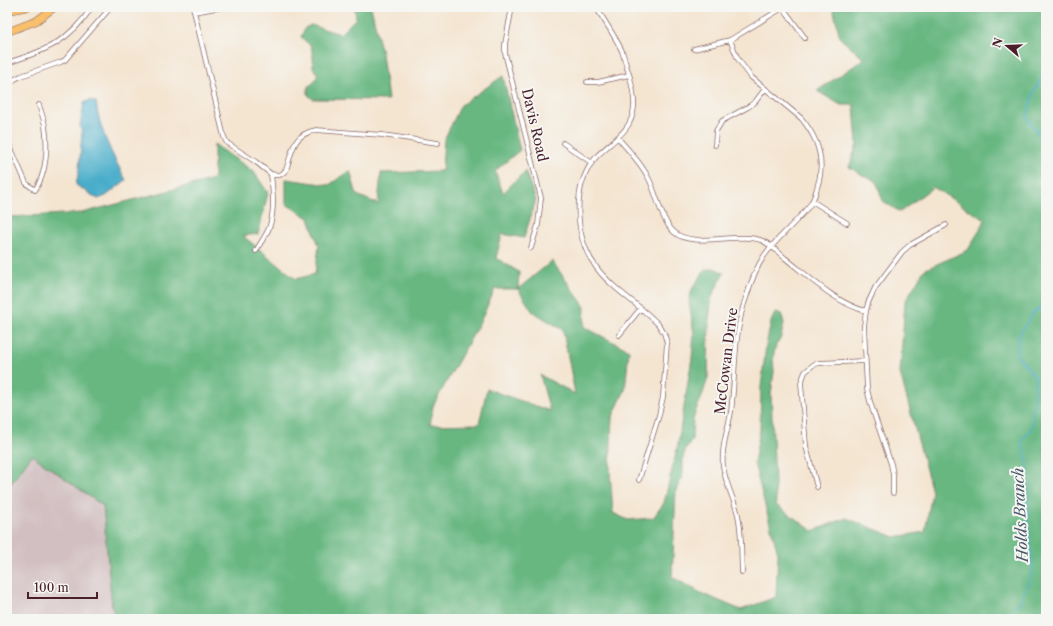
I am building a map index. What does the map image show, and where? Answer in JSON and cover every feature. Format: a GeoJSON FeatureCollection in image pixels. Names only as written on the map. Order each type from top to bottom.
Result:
{"type":"FeatureCollection","features":[{"type":"Feature","properties":{"kind":"highway"},"geometry":{"type":"LineString","coordinates":[[7,11],[27,7]]}},
{"type":"Feature","properties":{"kind":"highway"},"geometry":{"type":"LineString","coordinates":[[7,32],[36,21],[55,7]]}},
{"type":"Feature","properties":{"kind":"street"},"geometry":{"type":"LineString","coordinates":[[7,63],[35,54],[54,44],[78,25],[92,7]]}},
{"type":"Feature","properties":{"kind":"street"},"geometry":{"type":"LineString","coordinates":[[7,86],[21,76],[65,60],[111,7]]}},
{"type":"Feature","properties":{"kind":"street"},"geometry":{"type":"LineString","coordinates":[[193,7],[224,137],[227,143],[271,174],[280,176],[283,174],[286,170],[297,140],[306,132],[316,130],[382,135],[438,143]]}},
{"type":"Feature","properties":{"kind":"street"},"geometry":{"type":"LineString","coordinates":[[194,12],[222,7]]}},
{"type":"Feature","properties":{"kind":"street","name":"Davis Road"},"geometry":{"type":"LineString","coordinates":[[512,7],[505,44],[505,53],[542,198],[538,225],[531,248]]}},
{"type":"Feature","properties":{"kind":"street"},"geometry":{"type":"LineString","coordinates":[[596,7],[617,42],[626,63],[634,95],[634,107],[629,125],[592,163],[583,184],[578,206],[582,237],[586,249],[599,271],[658,324],[664,333],[667,343],[663,397],[639,480]]}},
{"type":"Feature","properties":{"kind":"street"},"geometry":{"type":"LineString","coordinates":[[694,49],[730,40],[783,8],[805,38]]}},
{"type":"Feature","properties":{"kind":"street","name":"McCowan Drive"},"geometry":{"type":"LineString","coordinates":[[730,40],[738,58],[751,77],[801,118],[807,125],[816,140],[821,158],[819,182],[812,201],[764,255],[746,296],[741,313],[738,329],[731,412],[723,454],[724,474],[738,514],[742,572]]}},
{"type":"Feature","properties":{"kind":"street"},"geometry":{"type":"LineString","coordinates":[[587,82],[598,82],[629,75]]}},
{"type":"Feature","properties":{"kind":"street"},"geometry":{"type":"LineString","coordinates":[[715,145],[716,131],[722,121],[755,102],[765,89]]}},
{"type":"Feature","properties":{"kind":"street"},"geometry":{"type":"LineString","coordinates":[[7,140],[26,183],[35,190],[43,172],[47,148],[45,126],[39,105]]}},
{"type":"Feature","properties":{"kind":"street"},"geometry":{"type":"LineString","coordinates":[[618,138],[648,176],[665,220],[674,233],[693,239],[752,239],[762,241],[842,301],[857,309],[866,311]]}},
{"type":"Feature","properties":{"kind":"street"},"geometry":{"type":"LineString","coordinates":[[563,143],[592,163]]}},
{"type":"Feature","properties":{"kind":"street"},"geometry":{"type":"LineString","coordinates":[[256,251],[266,234],[272,218],[273,195],[271,174]]}},
{"type":"Feature","properties":{"kind":"street"},"geometry":{"type":"LineString","coordinates":[[812,201],[847,223]]}},
{"type":"Feature","properties":{"kind":"street"},"geometry":{"type":"LineString","coordinates":[[893,493],[893,474],[891,464],[868,397],[864,322],[866,311],[874,288],[902,252],[910,245],[946,225]]}},
{"type":"Feature","properties":{"kind":"street"},"geometry":{"type":"LineString","coordinates":[[619,335],[641,308]]}},
{"type":"Feature","properties":{"kind":"street"},"geometry":{"type":"LineString","coordinates":[[817,487],[806,446],[801,387],[803,374],[813,365],[820,363],[866,361]]}},
{"type":"Feature","properties":{"kind":"shaded area"},"geometry":{"type":"Polygon","coordinates":[[[32,455],[103,506],[112,608],[117,619],[7,619],[7,489],[32,455]]]}},
{"type":"Feature","properties":{"kind":"green space"},"geometry":{"type":"Polygon","coordinates":[[[351,7],[371,7],[382,54],[388,100],[313,99],[308,95],[308,87],[313,83],[318,75],[313,67],[311,46],[301,37],[305,28],[311,25],[340,34],[356,18],[355,10],[351,7]]]}},
{"type":"Feature","properties":{"kind":"green space"},"geometry":{"type":"Polygon","coordinates":[[[833,7],[1046,7],[1046,619],[117,619],[112,608],[103,506],[32,455],[7,489],[7,209],[11,217],[82,213],[214,179],[214,144],[254,172],[268,193],[258,234],[243,236],[296,279],[315,274],[319,246],[309,218],[286,204],[286,179],[329,185],[350,171],[357,195],[378,204],[381,173],[442,171],[444,140],[461,105],[503,76],[520,150],[495,171],[503,193],[525,171],[536,200],[524,238],[502,234],[496,258],[519,272],[518,289],[552,261],[585,307],[584,327],[629,350],[625,390],[612,418],[610,471],[613,513],[628,520],[653,518],[664,503],[677,449],[692,358],[694,334],[689,301],[692,289],[705,270],[714,268],[724,273],[712,296],[709,318],[708,378],[693,420],[692,440],[686,448],[683,458],[683,474],[676,490],[672,577],[703,594],[741,610],[776,597],[778,554],[754,463],[760,430],[761,387],[766,346],[771,322],[775,313],[781,313],[784,323],[781,337],[776,345],[773,357],[774,372],[771,394],[776,505],[813,531],[846,518],[895,537],[925,532],[932,492],[900,373],[905,302],[924,270],[968,250],[985,220],[933,187],[900,212],[883,201],[876,181],[849,167],[857,145],[854,105],[841,105],[817,91],[864,59],[840,38],[833,7]],[[495,289],[480,322],[433,406],[430,425],[479,424],[487,389],[550,411],[540,375],[575,394],[563,330],[532,311],[518,289],[495,289]]]}},
{"type":"Feature","properties":{"kind":"water"},"geometry":{"type":"Polygon","coordinates":[[[90,100],[96,102],[103,132],[126,180],[106,196],[98,199],[76,185],[82,133],[80,125],[84,103],[90,100]]]}},
{"type":"Feature","properties":{"kind":"waterway","name":"Holds Branch"},"geometry":{"type":"LineString","coordinates":[[1046,72],[1034,91],[1027,118],[1046,145]]}},
{"type":"Feature","properties":{"kind":"waterway","name":"Holds Branch"},"geometry":{"type":"LineString","coordinates":[[1006,619],[1020,602],[1033,570],[1028,519],[1028,464],[1021,442],[1032,428],[1035,377],[1017,355],[1019,335],[1034,312],[1046,305]]}}]}
